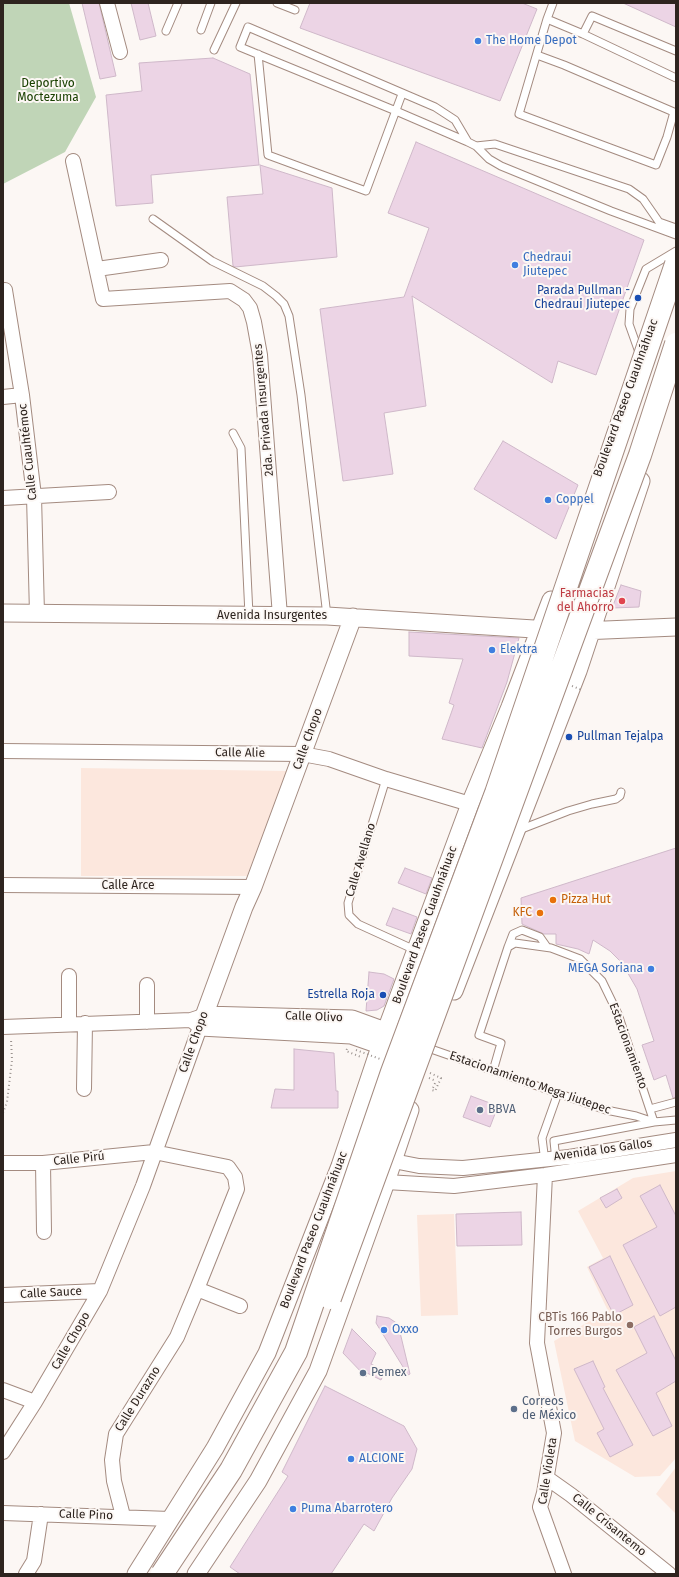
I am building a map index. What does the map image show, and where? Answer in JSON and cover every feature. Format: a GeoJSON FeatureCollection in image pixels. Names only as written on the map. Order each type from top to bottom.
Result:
{"type":"FeatureCollection","features":[{"type":"Feature","properties":{"kind":"main road","name":"Boulevard Paseo Cuauhnáhuac"},"geometry":{"type":"LineString","coordinates":[[162,1574],[231,1470],[296,1352],[392,1072],[496,793],[676,264]]}},
{"type":"Feature","properties":{"kind":"main road"},"geometry":{"type":"LineString","coordinates":[[179,1574],[242,1477],[308,1357],[637,462],[676,344]]}},
{"type":"Feature","properties":{"kind":"street"},"geometry":{"type":"LineString","coordinates":[[107,3],[120,52]]}},
{"type":"Feature","properties":{"kind":"street","name":"2da. Privada Insurgentes"},"geometry":{"type":"LineString","coordinates":[[73,161],[103,300],[230,291],[244,300],[250,308],[260,355],[280,616]]}},
{"type":"Feature","properties":{"kind":"street","name":"Boulevard Paseo Cuauhnáhuac"},"geometry":{"type":"LineString","coordinates":[[136,1574],[215,1448],[267,1353],[340,1166],[383,1038],[415,950],[470,804],[510,707],[557,584],[641,358],[676,258]]}},
{"type":"Feature","properties":{"kind":"street"},"geometry":{"type":"LineString","coordinates":[[97,269],[161,260]]}},
{"type":"Feature","properties":{"kind":"street","name":"Calle Cuauhtémoc"},"geometry":{"type":"LineString","coordinates":[[4,290],[22,395],[34,496],[37,614]]}},
{"type":"Feature","properties":{"kind":"street"},"geometry":{"type":"LineString","coordinates":[[196,1574],[258,1481],[318,1371],[393,1162],[592,631],[676,378]]}},
{"type":"Feature","properties":{"kind":"street"},"geometry":{"type":"LineString","coordinates":[[3,397],[22,395]]}},
{"type":"Feature","properties":{"kind":"street"},"geometry":{"type":"LineString","coordinates":[[3,498],[109,492]]}},
{"type":"Feature","properties":{"kind":"street"},"geometry":{"type":"LineString","coordinates":[[557,584],[601,601]]}},
{"type":"Feature","properties":{"kind":"street"},"geometry":{"type":"LineString","coordinates":[[583,594],[574,617],[592,631]]}},
{"type":"Feature","properties":{"kind":"street","name":"Avenida Insurgentes"},"geometry":{"type":"LineString","coordinates":[[3,614],[327,616],[592,631],[676,627]]}},
{"type":"Feature","properties":{"kind":"street","name":"Calle Chopo"},"geometry":{"type":"LineString","coordinates":[[3,1452],[35,1402],[100,1291],[143,1186],[198,1020],[253,887],[353,617]]}},
{"type":"Feature","properties":{"kind":"street"},"geometry":{"type":"LineString","coordinates":[[510,707],[557,725]]}},
{"type":"Feature","properties":{"kind":"street","name":"Calle Alie"},"geometry":{"type":"LineString","coordinates":[[3,751],[302,754],[329,759],[386,779],[470,804]]}},
{"type":"Feature","properties":{"kind":"street","name":"Calle Arce"},"geometry":{"type":"LineString","coordinates":[[3,885],[253,887]]}},
{"type":"Feature","properties":{"kind":"street"},"geometry":{"type":"LineString","coordinates":[[69,976],[69,1024]]}},
{"type":"Feature","properties":{"kind":"street"},"geometry":{"type":"LineString","coordinates":[[146,1022],[147,985]]}},
{"type":"Feature","properties":{"kind":"street","name":"Calle Olivo"},"geometry":{"type":"LineString","coordinates":[[6,1027],[198,1020],[352,1019],[429,1066]]}},
{"type":"Feature","properties":{"kind":"street"},"geometry":{"type":"LineString","coordinates":[[84,1089],[85,1023]]}},
{"type":"Feature","properties":{"kind":"street","name":"Avenida los Gallos"},"geometry":{"type":"LineString","coordinates":[[393,1162],[419,1166],[463,1168],[550,1158],[676,1140]]}},
{"type":"Feature","properties":{"kind":"street"},"geometry":{"type":"LineString","coordinates":[[345,1149],[393,1162]]}},
{"type":"Feature","properties":{"kind":"street","name":"Calle Pirú"},"geometry":{"type":"LineString","coordinates":[[3,1163],[43,1163],[154,1152]]}},
{"type":"Feature","properties":{"kind":"street","name":"Calle Durazno"},"geometry":{"type":"LineString","coordinates":[[123,1516],[114,1481],[112,1460],[116,1434],[177,1337],[198,1289],[237,1189],[235,1177],[228,1167],[154,1152]]}},
{"type":"Feature","properties":{"kind":"street","name":"Avenida los Gallos"},"geometry":{"type":"LineString","coordinates":[[547,1175],[676,1155]]}},
{"type":"Feature","properties":{"kind":"street"},"geometry":{"type":"LineString","coordinates":[[43,1163],[44,1232]]}},
{"type":"Feature","properties":{"kind":"street"},"geometry":{"type":"LineString","coordinates":[[340,1166],[386,1182],[454,1186],[547,1175]]}},
{"type":"Feature","properties":{"kind":"street","name":"Calle Violeta"},"geometry":{"type":"LineString","coordinates":[[547,1175],[537,1343],[554,1433],[547,1478],[540,1507],[564,1574]]}},
{"type":"Feature","properties":{"kind":"street"},"geometry":{"type":"LineString","coordinates":[[198,1289],[240,1306]]}},
{"type":"Feature","properties":{"kind":"street","name":"Calle Sauce"},"geometry":{"type":"LineString","coordinates":[[3,1295],[100,1291]]}},
{"type":"Feature","properties":{"kind":"street"},"geometry":{"type":"LineString","coordinates":[[3,1390],[35,1402]]}},
{"type":"Feature","properties":{"kind":"street","name":"Calle Crisantemo"},"geometry":{"type":"LineString","coordinates":[[547,1478],[571,1495],[670,1574]]}},
{"type":"Feature","properties":{"kind":"street","name":"Calle Pino"},"geometry":{"type":"LineString","coordinates":[[3,1513],[123,1516],[170,1519]]}},
{"type":"Feature","properties":{"kind":"street"},"geometry":{"type":"LineString","coordinates":[[26,1574],[34,1561],[41,1514]]}},
{"type":"Feature","properties":{"kind":"lane"},"geometry":{"type":"LineString","coordinates":[[166,32],[178,3]]}},
{"type":"Feature","properties":{"kind":"lane"},"geometry":{"type":"LineString","coordinates":[[202,30],[211,3]]}},
{"type":"Feature","properties":{"kind":"lane"},"geometry":{"type":"LineString","coordinates":[[214,50],[236,3]]}},
{"type":"Feature","properties":{"kind":"lane"},"geometry":{"type":"LineString","coordinates":[[277,3],[295,10]]}},
{"type":"Feature","properties":{"kind":"lane"},"geometry":{"type":"LineString","coordinates":[[537,54],[675,112],[656,165],[519,114],[547,19],[553,3]]}},
{"type":"Feature","properties":{"kind":"lane"},"geometry":{"type":"LineString","coordinates":[[583,34],[592,16],[676,51]]}},
{"type":"Feature","properties":{"kind":"lane"},"geometry":{"type":"LineString","coordinates":[[547,19],[583,34],[676,78]]}},
{"type":"Feature","properties":{"kind":"lane"},"geometry":{"type":"LineString","coordinates":[[468,142],[455,120],[436,108],[248,27],[240,47],[468,142],[476,146],[489,159],[501,166],[611,211],[676,235]]}},
{"type":"Feature","properties":{"kind":"lane"},"geometry":{"type":"LineString","coordinates":[[258,54],[268,154],[366,191],[402,94]]}},
{"type":"Feature","properties":{"kind":"lane"},"geometry":{"type":"LineString","coordinates":[[476,146],[495,144],[629,190],[643,199],[659,222],[676,228]]}},
{"type":"Feature","properties":{"kind":"lane"},"geometry":{"type":"LineString","coordinates":[[153,219],[212,260],[263,286],[276,296],[284,304],[287,310],[302,395],[327,616]]}},
{"type":"Feature","properties":{"kind":"lane"},"geometry":{"type":"LineString","coordinates":[[641,358],[629,324],[630,309],[646,269],[676,251]]}},
{"type":"Feature","properties":{"kind":"lane"},"geometry":{"type":"LineString","coordinates":[[233,433],[241,448],[250,616]]}},
{"type":"Feature","properties":{"kind":"lane","name":"Calle Avellano"},"geometry":{"type":"LineString","coordinates":[[386,779],[348,903],[349,916],[358,924],[415,950]]}},
{"type":"Feature","properties":{"kind":"lane"},"geometry":{"type":"LineString","coordinates":[[517,831],[568,811],[616,799],[620,796],[621,792]]}},
{"type":"Feature","properties":{"kind":"lane"},"geometry":{"type":"LineString","coordinates":[[493,1070],[501,1042],[479,1035],[513,934],[522,930],[540,937],[547,947]]}},
{"type":"Feature","properties":{"kind":"lane","name":"Estacionamiento"},"geometry":{"type":"LineString","coordinates":[[508,947],[515,943],[547,947],[580,959],[602,981],[618,1014],[654,1122]]}},
{"type":"Feature","properties":{"kind":"lane","name":"Estacionamiento Mega Jiutepec"},"geometry":{"type":"LineString","coordinates":[[429,1066],[493,1070],[606,1110],[636,1116],[654,1122],[676,1120]]}},
{"type":"Feature","properties":{"kind":"lane"},"geometry":{"type":"LineString","coordinates":[[547,1175],[550,1158],[542,1138],[558,1093]]}},
{"type":"Feature","properties":{"kind":"lane"},"geometry":{"type":"LineString","coordinates":[[650,1109],[676,1102]]}},
{"type":"Feature","properties":{"kind":"lane"},"geometry":{"type":"LineString","coordinates":[[547,1175],[554,1141],[654,1122]]}},
{"type":"Feature","properties":{"kind":"path"},"geometry":{"type":"LineString","coordinates":[[3,1113],[7,1102],[12,1060],[6,1027]]}},
{"type":"Feature","properties":{"kind":"path"},"geometry":{"type":"LineString","coordinates":[[429,1066],[441,1078],[435,1091],[432,1090],[429,1066]]}},
{"type":"Feature","properties":{"kind":"shaded area"},"geometry":{"type":"Polygon","coordinates":[[[81,768],[288,771],[247,876],[81,876],[81,768]]]}},
{"type":"Feature","properties":{"kind":"shaded area","name":"CBTis 166 Pablo Torres Burgos"},"geometry":{"type":"Polygon","coordinates":[[[676,1171],[676,1458],[660,1476],[635,1477],[575,1441],[554,1341],[608,1311],[587,1267],[603,1258],[578,1211],[633,1178],[676,1171]]]}},
{"type":"Feature","properties":{"kind":"shaded area"},"geometry":{"type":"Polygon","coordinates":[[[454,1214],[458,1315],[421,1316],[417,1215],[454,1214]]]}},
{"type":"Feature","properties":{"kind":"shaded area"},"geometry":{"type":"Polygon","coordinates":[[[676,1467],[676,1514],[656,1494],[676,1467]]]}},
{"type":"Feature","properties":{"kind":"green space","name":"Deportivo Moctezuma"},"geometry":{"type":"Polygon","coordinates":[[[3,3],[69,3],[96,97],[65,152],[3,184],[3,3]]]}},
{"type":"Feature","properties":{"kind":"building"},"geometry":{"type":"Polygon","coordinates":[[[82,3],[99,3],[116,76],[100,79],[82,3]]]}},
{"type":"Feature","properties":{"kind":"building"},"geometry":{"type":"Polygon","coordinates":[[[131,3],[148,3],[156,36],[140,40],[131,3]]]}},
{"type":"Feature","properties":{"kind":"building"},"geometry":{"type":"Polygon","coordinates":[[[310,3],[522,3],[537,9],[500,101],[300,28],[310,3]]]}},
{"type":"Feature","properties":{"kind":"building"},"geometry":{"type":"Polygon","coordinates":[[[623,3],[676,3],[676,27],[623,3]]]}},
{"type":"Feature","properties":{"kind":"building"},"geometry":{"type":"Polygon","coordinates":[[[213,58],[250,74],[259,165],[151,175],[153,203],[116,206],[106,95],[142,91],[139,63],[213,58]]]}},
{"type":"Feature","properties":{"kind":"building"},"geometry":{"type":"Polygon","coordinates":[[[416,142],[644,240],[596,375],[558,361],[552,383],[412,296],[426,406],[384,413],[393,474],[343,481],[320,309],[404,297],[429,228],[388,213],[416,142]]]}},
{"type":"Feature","properties":{"kind":"building"},"geometry":{"type":"Polygon","coordinates":[[[260,165],[332,188],[337,257],[233,266],[227,197],[263,194],[260,165]]]}},
{"type":"Feature","properties":{"kind":"building"},"geometry":{"type":"Polygon","coordinates":[[[503,441],[578,485],[556,539],[474,489],[503,441]]]}},
{"type":"Feature","properties":{"kind":"building"},"geometry":{"type":"Polygon","coordinates":[[[621,585],[641,591],[639,607],[612,608],[621,585]]]}},
{"type":"Feature","properties":{"kind":"building"},"geometry":{"type":"Polygon","coordinates":[[[409,632],[519,638],[507,682],[482,748],[442,739],[454,705],[449,703],[463,659],[409,656],[409,632]]]}},
{"type":"Feature","properties":{"kind":"building","name":"MEGA Soriana"},"geometry":{"type":"Polygon","coordinates":[[[676,848],[676,1097],[673,1098],[666,1075],[654,1080],[642,1045],[654,1041],[637,989],[622,963],[610,951],[593,940],[589,954],[578,949],[556,944],[556,934],[544,934],[522,924],[521,898],[676,848]]]}},
{"type":"Feature","properties":{"kind":"building"},"geometry":{"type":"Polygon","coordinates":[[[405,868],[432,878],[426,894],[398,883],[405,868]]]}},
{"type":"Feature","properties":{"kind":"building"},"geometry":{"type":"Polygon","coordinates":[[[393,908],[417,917],[411,934],[386,925],[393,908]]]}},
{"type":"Feature","properties":{"kind":"building"},"geometry":{"type":"Polygon","coordinates":[[[369,972],[384,974],[394,979],[384,1006],[377,1010],[366,1011],[369,972]]]}},
{"type":"Feature","properties":{"kind":"building"},"geometry":{"type":"Polygon","coordinates":[[[294,1049],[334,1053],[336,1091],[338,1091],[338,1108],[271,1108],[275,1089],[294,1090],[294,1049]]]}},
{"type":"Feature","properties":{"kind":"building"},"geometry":{"type":"Polygon","coordinates":[[[471,1096],[498,1106],[490,1127],[463,1117],[471,1096]]]}},
{"type":"Feature","properties":{"kind":"building"},"geometry":{"type":"Polygon","coordinates":[[[660,1185],[676,1216],[676,1307],[660,1316],[623,1245],[657,1227],[640,1196],[660,1185]]]}},
{"type":"Feature","properties":{"kind":"building"},"geometry":{"type":"Polygon","coordinates":[[[617,1189],[622,1198],[606,1208],[600,1198],[617,1189]]]}},
{"type":"Feature","properties":{"kind":"building"},"geometry":{"type":"Polygon","coordinates":[[[521,1212],[522,1245],[457,1246],[456,1214],[521,1212]]]}},
{"type":"Feature","properties":{"kind":"building"},"geometry":{"type":"Polygon","coordinates":[[[610,1256],[633,1305],[614,1315],[589,1267],[610,1256]]]}},
{"type":"Feature","properties":{"kind":"building"},"geometry":{"type":"Polygon","coordinates":[[[377,1316],[389,1318],[398,1324],[410,1374],[408,1375],[376,1323],[377,1316]]]}},
{"type":"Feature","properties":{"kind":"building"},"geometry":{"type":"Polygon","coordinates":[[[654,1316],[676,1361],[676,1381],[656,1393],[672,1426],[653,1436],[616,1370],[647,1353],[634,1327],[654,1316]]]}},
{"type":"Feature","properties":{"kind":"building"},"geometry":{"type":"Polygon","coordinates":[[[352,1329],[376,1353],[371,1364],[385,1371],[381,1380],[367,1373],[366,1377],[343,1353],[352,1329]]]}},
{"type":"Feature","properties":{"kind":"building"},"geometry":{"type":"Polygon","coordinates":[[[593,1361],[605,1387],[603,1388],[633,1445],[610,1457],[597,1433],[604,1429],[574,1369],[593,1361]]]}},
{"type":"Feature","properties":{"kind":"building"},"geometry":{"type":"Polygon","coordinates":[[[325,1386],[404,1426],[417,1449],[412,1469],[392,1498],[374,1531],[364,1524],[331,1574],[240,1574],[230,1567],[288,1476],[282,1472],[325,1386]]]}},
{"type":"Feature","properties":{"kind":"place","name":"The Home Depot"},"geometry":{"type":"Point","coordinates":[478,41]}},
{"type":"Feature","properties":{"kind":"place","name":"Chedraui Jiutepec"},"geometry":{"type":"Point","coordinates":[515,265]}},
{"type":"Feature","properties":{"kind":"place","name":"Parada Pullman - Chedraui Jiutepec"},"geometry":{"type":"Point","coordinates":[638,298]}},
{"type":"Feature","properties":{"kind":"place","name":"Coppel"},"geometry":{"type":"Point","coordinates":[548,500]}},
{"type":"Feature","properties":{"kind":"place","name":"Farmacias del Ahorro"},"geometry":{"type":"Point","coordinates":[622,601]}},
{"type":"Feature","properties":{"kind":"place","name":"Elektra"},"geometry":{"type":"Point","coordinates":[492,650]}},
{"type":"Feature","properties":{"kind":"place","name":"Pullman Tejalpa"},"geometry":{"type":"Point","coordinates":[569,737]}},
{"type":"Feature","properties":{"kind":"place","name":"Pizza Hut"},"geometry":{"type":"Point","coordinates":[553,900]}},
{"type":"Feature","properties":{"kind":"place","name":"KFC"},"geometry":{"type":"Point","coordinates":[540,913]}},
{"type":"Feature","properties":{"kind":"place","name":"MEGA Soriana"},"geometry":{"type":"Point","coordinates":[651,969]}},
{"type":"Feature","properties":{"kind":"place","name":"Estrella Roja"},"geometry":{"type":"Point","coordinates":[383,995]}},
{"type":"Feature","properties":{"kind":"place","name":"BBVA"},"geometry":{"type":"Point","coordinates":[480,1110]}},
{"type":"Feature","properties":{"kind":"place","name":"CBTis 166 Pablo Torres Burgos"},"geometry":{"type":"Point","coordinates":[630,1325]}},
{"type":"Feature","properties":{"kind":"place","name":"Oxxo"},"geometry":{"type":"Point","coordinates":[384,1330]}},
{"type":"Feature","properties":{"kind":"place","name":"Pemex"},"geometry":{"type":"Point","coordinates":[363,1373]}},
{"type":"Feature","properties":{"kind":"place","name":"Correos de México"},"geometry":{"type":"Point","coordinates":[514,1409]}},
{"type":"Feature","properties":{"kind":"place","name":"ALCIONE"},"geometry":{"type":"Point","coordinates":[351,1459]}},
{"type":"Feature","properties":{"kind":"place","name":"Puma Abarrotero"},"geometry":{"type":"Point","coordinates":[293,1509]}}]}
